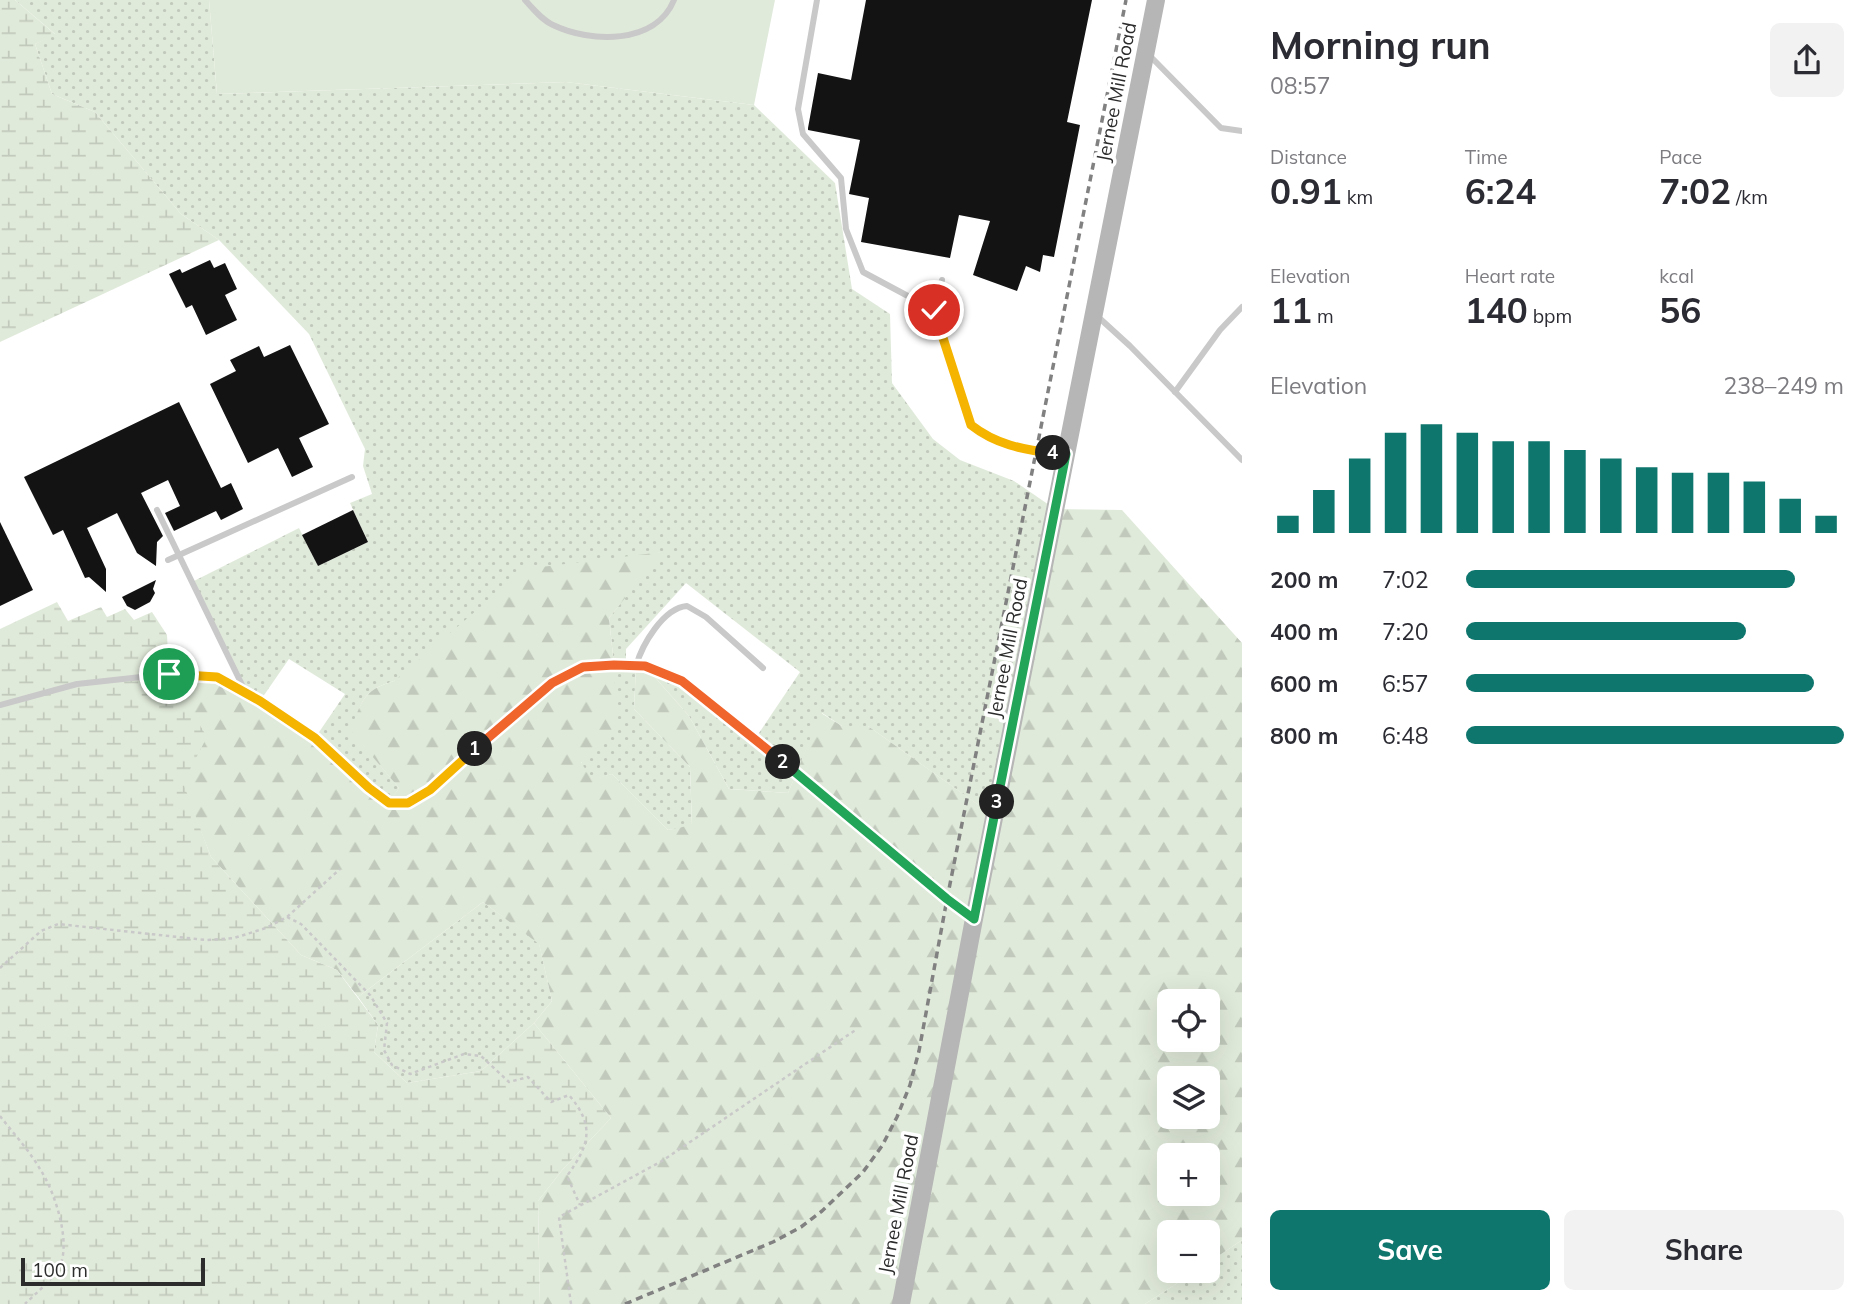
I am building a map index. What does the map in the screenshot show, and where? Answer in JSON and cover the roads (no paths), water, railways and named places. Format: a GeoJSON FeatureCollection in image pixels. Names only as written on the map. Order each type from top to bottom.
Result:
{"type":"FeatureCollection","features":[{"type":"Feature","properties":{"kind":"street","name":"Jernee Mill Road"},"geometry":{"type":"LineString","coordinates":[[901,1304],[974,919],[1156,0]]}},
{"type":"Feature","properties":{"kind":"lane"},"geometry":{"type":"LineString","coordinates":[[525,0],[552,25],[594,37],[612,37],[650,27],[672,6],[674,0]]}},
{"type":"Feature","properties":{"kind":"lane"},"geometry":{"type":"LineString","coordinates":[[817,0],[798,109],[803,134],[841,178],[846,229],[863,272],[934,310]]}},
{"type":"Feature","properties":{"kind":"lane"},"geometry":{"type":"LineString","coordinates":[[1146,52],[1221,128],[1242,131]]}},
{"type":"Feature","properties":{"kind":"lane"},"geometry":{"type":"LineString","coordinates":[[942,280],[934,310],[971,425],[987,438],[1026,450],[1066,454]]}},
{"type":"Feature","properties":{"kind":"lane"},"geometry":{"type":"LineString","coordinates":[[1175,392],[1220,330],[1242,307]]}},
{"type":"Feature","properties":{"kind":"lane"},"geometry":{"type":"LineString","coordinates":[[1094,314],[1130,346],[1242,460]]}},
{"type":"Feature","properties":{"kind":"lane"},"geometry":{"type":"LineString","coordinates":[[168,560],[352,477]]}},
{"type":"Feature","properties":{"kind":"lane"},"geometry":{"type":"LineString","coordinates":[[157,510],[246,693]]}},
{"type":"Feature","properties":{"kind":"lane"},"geometry":{"type":"LineString","coordinates":[[636,666],[640,652],[652,633],[674,610],[687,606],[706,617],[763,668]]}},
{"type":"Feature","properties":{"kind":"lane"},"geometry":{"type":"LineString","coordinates":[[0,705],[77,684],[169,674],[217,677],[315,738],[389,803],[408,803],[430,790],[552,683],[583,667],[645,666],[682,681],[974,919]]}},
{"type":"Feature","properties":{"kind":"railway"},"geometry":{"type":"LineString","coordinates":[[625,1304],[773,1242],[801,1227],[822,1211],[863,1172],[882,1146],[910,1085],[919,1051],[1126,0]]}}]}
